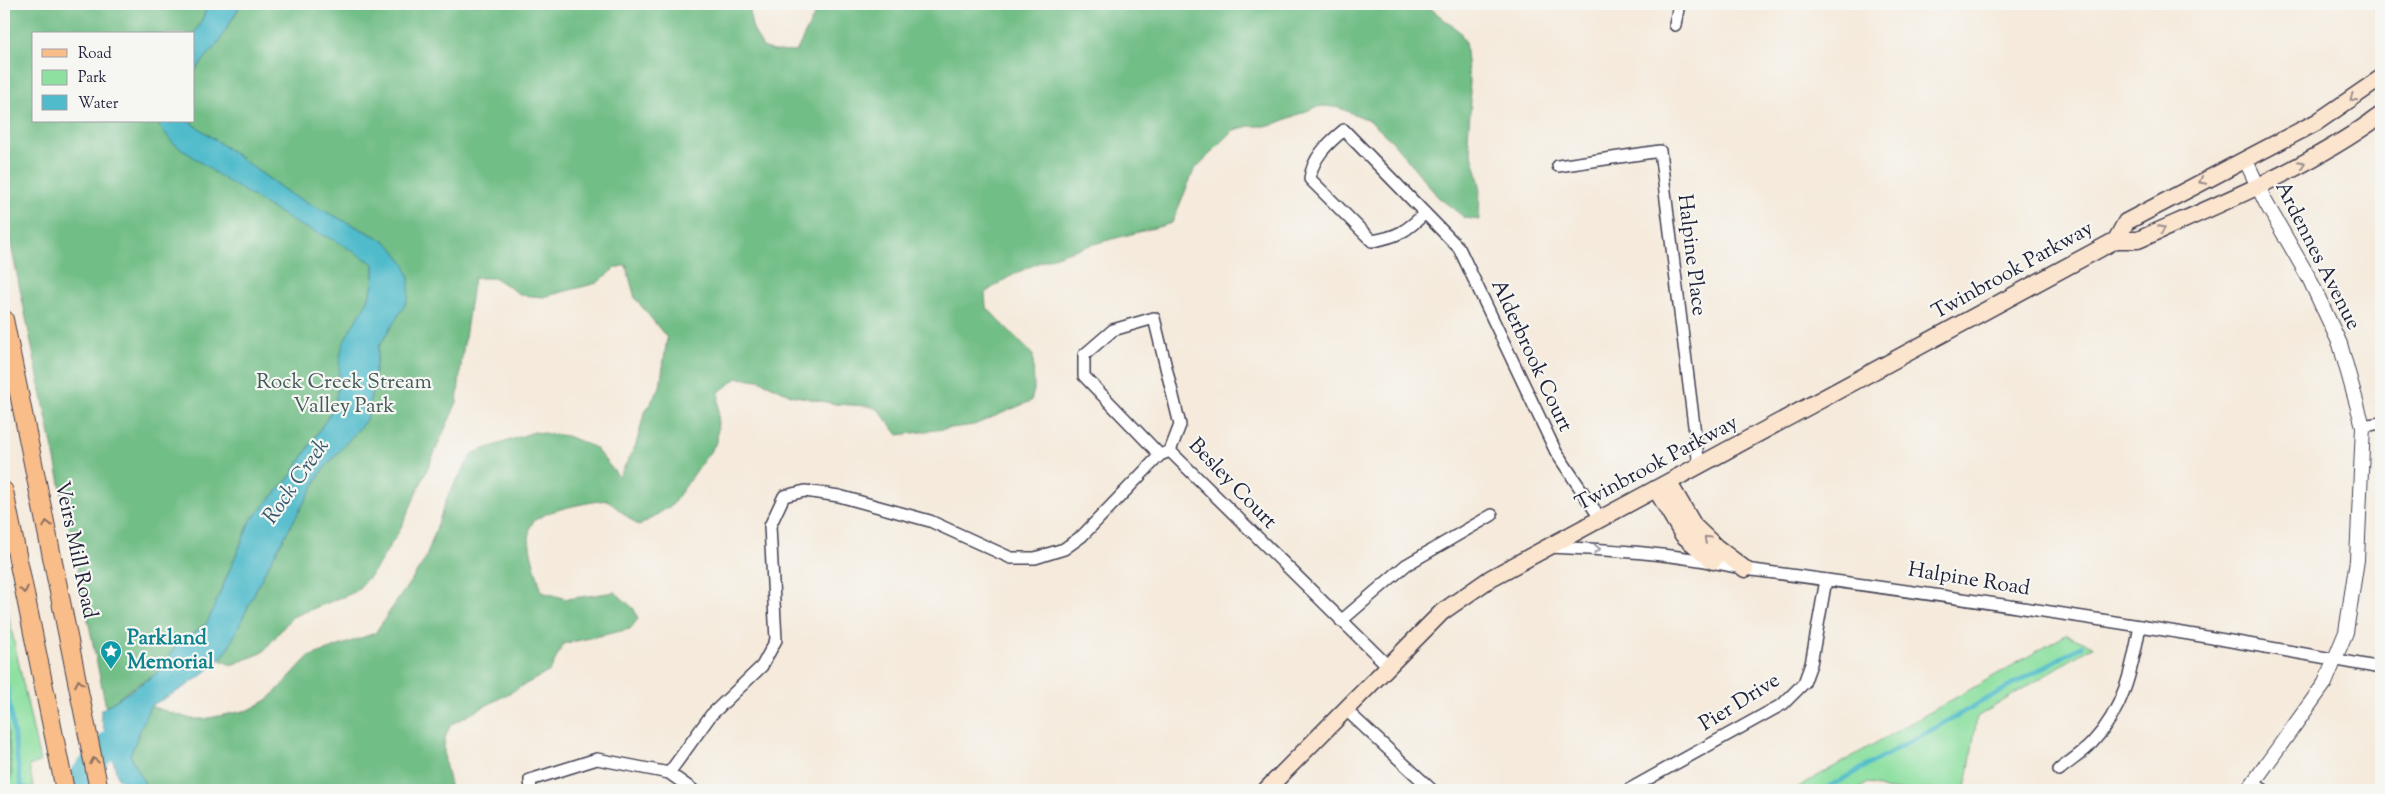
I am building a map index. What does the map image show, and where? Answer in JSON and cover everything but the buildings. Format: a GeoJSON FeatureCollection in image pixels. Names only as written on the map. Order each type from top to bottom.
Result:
{"type":"FeatureCollection","features":[{"type":"Feature","properties":{"kind":"main road","name":"Twinbrook Parkway"},"geometry":{"type":"LineString","coordinates":[[2116,240],[2126,222],[2324,118],[2381,78]]}},
{"type":"Feature","properties":{"kind":"main road","name":"Twinbrook Parkway"},"geometry":{"type":"LineString","coordinates":[[1266,790],[1442,612],[1491,578],[2116,240],[2138,240],[2258,186],[2332,148],[2381,115]]}},
{"type":"Feature","properties":{"kind":"main road","name":"Veirs Mill Road"},"geometry":{"type":"LineString","coordinates":[[4,319],[100,790]]}},
{"type":"Feature","properties":{"kind":"main road"},"geometry":{"type":"LineString","coordinates":[[1663,486],[1683,535],[1713,561]]}},
{"type":"Feature","properties":{"kind":"main road"},"geometry":{"type":"LineString","coordinates":[[1663,486],[1694,526],[1716,547],[1745,569]]}},
{"type":"Feature","properties":{"kind":"main road"},"geometry":{"type":"LineString","coordinates":[[4,491],[65,790]]}},
{"type":"Feature","properties":{"kind":"street"},"geometry":{"type":"LineString","coordinates":[[1675,25],[1679,4]]}},
{"type":"Feature","properties":{"kind":"street","name":"Alderbrook Court"},"geometry":{"type":"LineString","coordinates":[[1425,213],[1409,229],[1397,235],[1372,241],[1310,179],[1312,167],[1329,143],[1344,130],[1425,213],[1459,248],[1556,452],[1600,518]]}},
{"type":"Feature","properties":{"kind":"street","name":"Halpine Place"},"geometry":{"type":"LineString","coordinates":[[1558,166],[1660,151],[1699,466]]}},
{"type":"Feature","properties":{"kind":"street","name":"Ardennes Avenue"},"geometry":{"type":"LineString","coordinates":[[2245,159],[2309,278],[2340,344],[2363,426],[2358,560],[2346,632],[2335,660],[2315,698],[2255,788]]}},
{"type":"Feature","properties":{"kind":"street","name":"Besley Court"},"geometry":{"type":"LineString","coordinates":[[1165,453],[1180,425],[1154,318],[1113,330],[1084,355],[1084,376],[1388,666]]}},
{"type":"Feature","properties":{"kind":"street"},"geometry":{"type":"LineString","coordinates":[[2363,426],[2381,423]]}},
{"type":"Feature","properties":{"kind":"street"},"geometry":{"type":"LineString","coordinates":[[670,773],[711,715],[762,666],[776,640],[770,526],[784,496],[805,491],[839,496],[930,521],[1011,558],[1035,558],[1064,549],[1082,536],[1165,453]]}},
{"type":"Feature","properties":{"kind":"street"},"geometry":{"type":"LineString","coordinates":[[1341,621],[1406,565],[1492,516]]}},
{"type":"Feature","properties":{"kind":"street","name":"Halpine Road"},"geometry":{"type":"LineString","coordinates":[[1548,547],[1611,549],[1713,561],[1745,569],[1951,596],[2140,626],[2381,668]]}},
{"type":"Feature","properties":{"kind":"street","name":"Pier Drive"},"geometry":{"type":"LineString","coordinates":[[1628,790],[1783,704],[1804,684],[1811,664],[1826,580]]}},
{"type":"Feature","properties":{"kind":"street"},"geometry":{"type":"LineString","coordinates":[[2060,770],[2092,742],[2117,710],[2130,679],[2140,626]]}},
{"type":"Feature","properties":{"kind":"street"},"geometry":{"type":"LineString","coordinates":[[1344,709],[1432,790]]}},
{"type":"Feature","properties":{"kind":"street"},"geometry":{"type":"LineString","coordinates":[[531,785],[596,759],[670,773],[693,790]]}},
{"type":"Feature","properties":{"kind":"green space"},"geometry":{"type":"Polygon","coordinates":[[[4,4],[208,4],[201,23],[195,32],[32,32],[32,122],[156,122],[157,125],[374,264],[374,284],[366,305],[344,343],[336,400],[332,410],[290,477],[251,520],[207,623],[176,646],[156,674],[132,688],[106,707],[4,211],[4,4]]]}},
{"type":"Feature","properties":{"kind":"green space"},"geometry":{"type":"Polygon","coordinates":[[[241,4],[752,4],[750,16],[752,26],[763,47],[773,51],[796,52],[820,4],[1425,4],[1460,32],[1465,42],[1471,101],[1468,138],[1480,185],[1479,220],[1465,218],[1438,197],[1393,142],[1369,120],[1337,107],[1316,107],[1270,126],[1249,126],[1234,130],[1194,170],[1172,223],[1051,258],[1005,279],[985,293],[986,307],[1033,355],[1034,390],[1031,401],[974,425],[898,435],[878,409],[868,406],[835,404],[791,395],[759,380],[737,378],[719,392],[717,442],[672,505],[639,526],[607,500],[554,511],[536,520],[531,525],[529,539],[532,558],[542,592],[567,599],[615,592],[634,609],[638,619],[630,629],[563,644],[550,671],[452,724],[447,731],[444,747],[451,790],[148,790],[130,755],[150,706],[191,719],[204,719],[249,710],[269,699],[308,657],[375,633],[425,560],[448,495],[473,453],[534,432],[567,436],[594,447],[619,477],[636,445],[644,414],[660,387],[667,338],[635,298],[626,265],[615,268],[597,283],[543,297],[521,295],[495,278],[474,278],[457,402],[401,528],[375,570],[355,592],[292,617],[262,653],[231,665],[220,660],[228,649],[264,573],[322,471],[367,419],[379,346],[403,308],[392,247],[385,241],[290,194],[190,122],[195,122],[195,71],[220,40],[241,4]]]}},
{"type":"Feature","properties":{"kind":"green space"},"geometry":{"type":"Polygon","coordinates":[[[4,595],[40,762],[29,766],[34,790],[4,790],[4,595]]]}},
{"type":"Feature","properties":{"kind":"green space"},"geometry":{"type":"Polygon","coordinates":[[[2066,635],[2093,646],[1977,717],[1966,787],[1956,790],[1887,790],[1868,783],[1857,790],[1793,790],[2066,635]]]}},
{"type":"Feature","properties":{"kind":"green space"},"geometry":{"type":"Polygon","coordinates":[[[4,693],[12,774],[6,790],[4,790],[4,693]]]}},
{"type":"Feature","properties":{"kind":"water"},"geometry":{"type":"Polygon","coordinates":[[[208,4],[241,4],[220,40],[195,71],[195,32],[201,23],[208,4]]]}},
{"type":"Feature","properties":{"kind":"water"},"geometry":{"type":"Polygon","coordinates":[[[157,122],[190,122],[290,194],[385,241],[392,247],[405,265],[409,277],[409,288],[408,298],[403,308],[379,346],[367,419],[322,471],[264,573],[228,649],[202,675],[182,689],[150,706],[130,755],[148,790],[131,790],[118,778],[101,718],[101,710],[156,674],[176,646],[207,623],[251,520],[290,477],[332,410],[337,393],[340,358],[344,342],[365,306],[374,277],[374,264],[338,242],[299,225],[221,177],[172,142],[157,122]]]}},
{"type":"Feature","properties":{"kind":"waterway"},"geometry":{"type":"LineString","coordinates":[[1823,790],[2082,646]]}},
{"type":"Feature","properties":{"kind":"waterway"},"geometry":{"type":"LineString","coordinates":[[7,686],[21,786],[32,790]]}},
{"type":"Feature","properties":{"kind":"waterway","name":"Rock Creek"},"geometry":{"type":"LineString","coordinates":[[70,790],[130,719]]}},
{"type":"Feature","properties":{"kind":"place","name":"Parkland Memorial"},"geometry":{"type":"Point","coordinates":[111,670]}},
{"type":"Feature","properties":{"kind":"park label","name":"Rock Creek Stream Valley Park"},"geometry":{"type":"Point","coordinates":[344,395]}}]}
